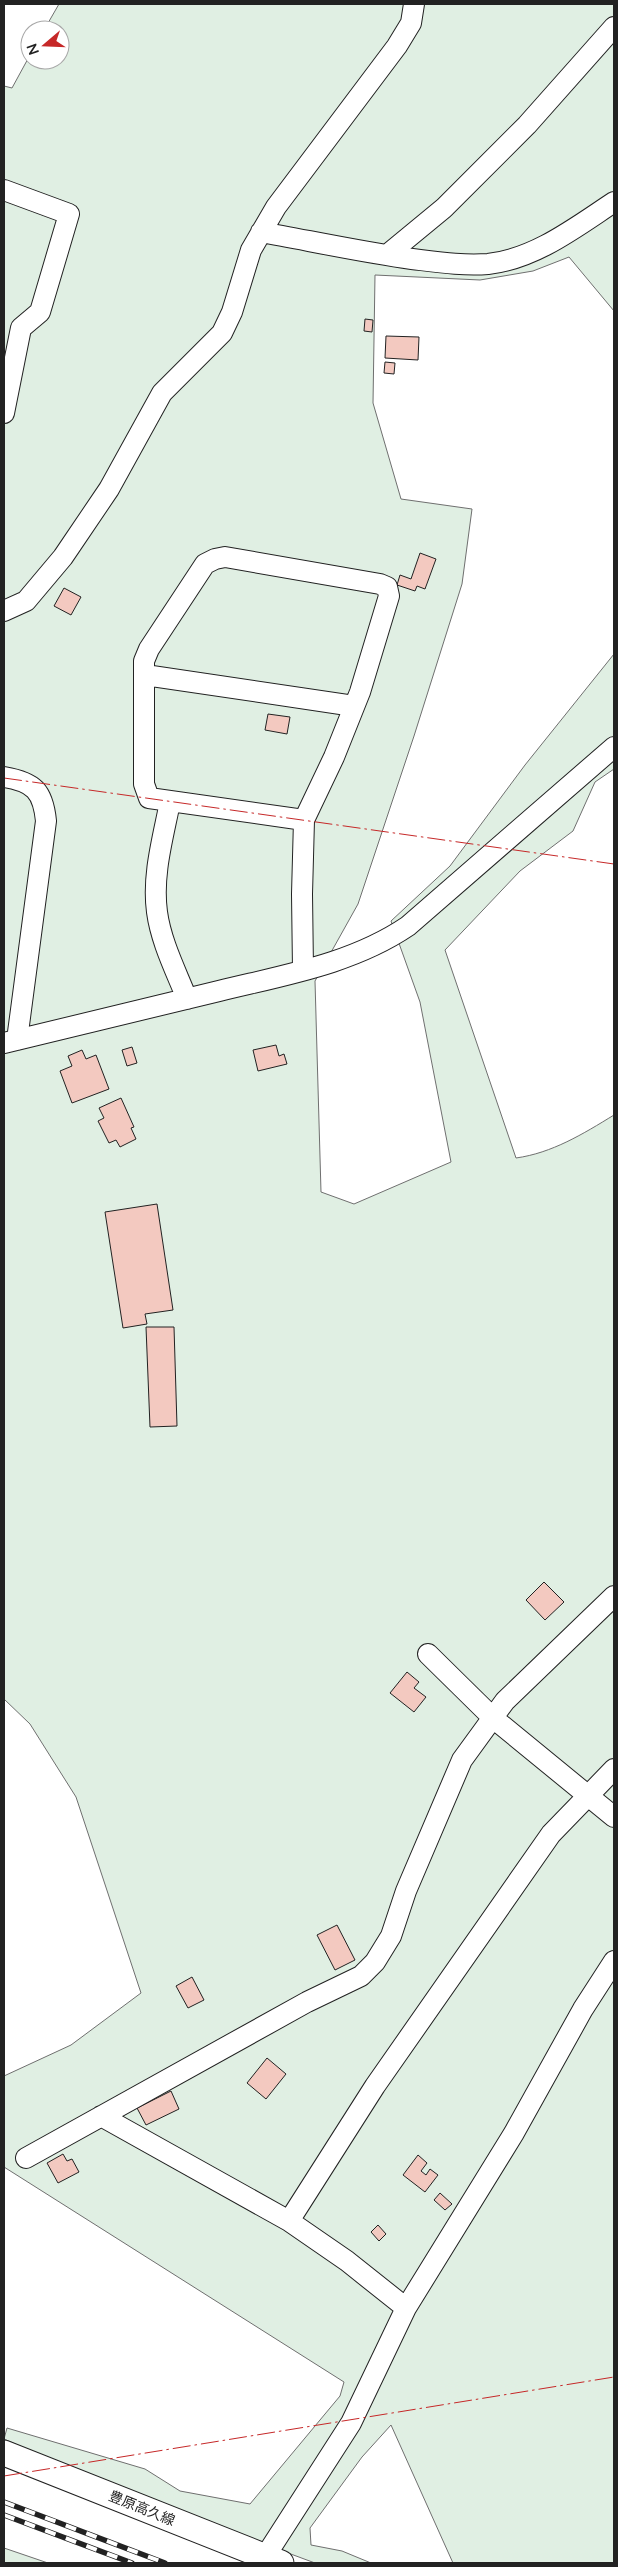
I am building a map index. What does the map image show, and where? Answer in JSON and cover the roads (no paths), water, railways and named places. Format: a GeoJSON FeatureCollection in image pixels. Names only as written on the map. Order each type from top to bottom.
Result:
{"type":"FeatureCollection","features":[{"type":"Feature","properties":{"kind":"main road","name":"豊原高久線"},"geometry":{"type":"LineString","coordinates":[[4,2453],[272,2562]]}},
{"type":"Feature","properties":{"kind":"street"},"geometry":{"type":"LineString","coordinates":[[4,611],[26,600],[63,557],[109,489],[162,393],[222,333],[232,312],[251,250],[261,232],[276,207],[397,46],[411,23],[414,4]]}},
{"type":"Feature","properties":{"kind":"street"},"geometry":{"type":"LineString","coordinates":[[387,255],[444,208],[527,125],[614,27]]}},
{"type":"Feature","properties":{"kind":"street"},"geometry":{"type":"LineString","coordinates":[[4,190],[69,214],[40,312],[12,328],[4,413]]}},
{"type":"Feature","properties":{"kind":"street"},"geometry":{"type":"LineString","coordinates":[[261,232],[448,264],[489,264],[520,255],[559,239],[614,202]]}},
{"type":"Feature","properties":{"kind":"street"},"geometry":{"type":"LineString","coordinates":[[303,970],[302,894],[304,820],[334,757],[354,706],[389,596],[387,587],[380,584],[225,558],[215,559],[205,564],[148,649],[144,660],[144,784],[148,798],[304,820]]}},
{"type":"Feature","properties":{"kind":"street"},"geometry":{"type":"LineString","coordinates":[[145,675],[354,706]]}},
{"type":"Feature","properties":{"kind":"street"},"geometry":{"type":"LineString","coordinates":[[4,777],[18,779],[32,787],[44,801],[46,821],[10,1041],[187,999],[359,954],[408,926],[614,747]]}},
{"type":"Feature","properties":{"kind":"street"},"geometry":{"type":"LineString","coordinates":[[170,802],[158,859],[157,912],[163,936],[187,999]]}},
{"type":"Feature","properties":{"kind":"street"},"geometry":{"type":"LineString","coordinates":[[26,2158],[307,2002],[361,1976],[375,1962],[391,1936],[406,1891],[462,1760],[505,1701],[614,1596]]}},
{"type":"Feature","properties":{"kind":"street"},"geometry":{"type":"LineString","coordinates":[[428,1654],[492,1718],[614,1817]]}},
{"type":"Feature","properties":{"kind":"street"},"geometry":{"type":"LineString","coordinates":[[289,2221],[375,2086],[551,1834],[614,1769]]}},
{"type":"Feature","properties":{"kind":"street"},"geometry":{"type":"LineString","coordinates":[[272,2562],[351,2423],[406,2308],[514,2133],[583,2010],[614,1961]]}},
{"type":"Feature","properties":{"kind":"street"},"geometry":{"type":"LineString","coordinates":[[101,2116],[289,2221],[347,2261],[406,2308]]}},
{"type":"Feature","properties":{"kind":"railway"},"geometry":{"type":"LineString","coordinates":[[4,2502],[165,2563]]}},
{"type":"Feature","properties":{"kind":"railway"},"geometry":{"type":"LineString","coordinates":[[4,2515],[132,2563]]}}]}
